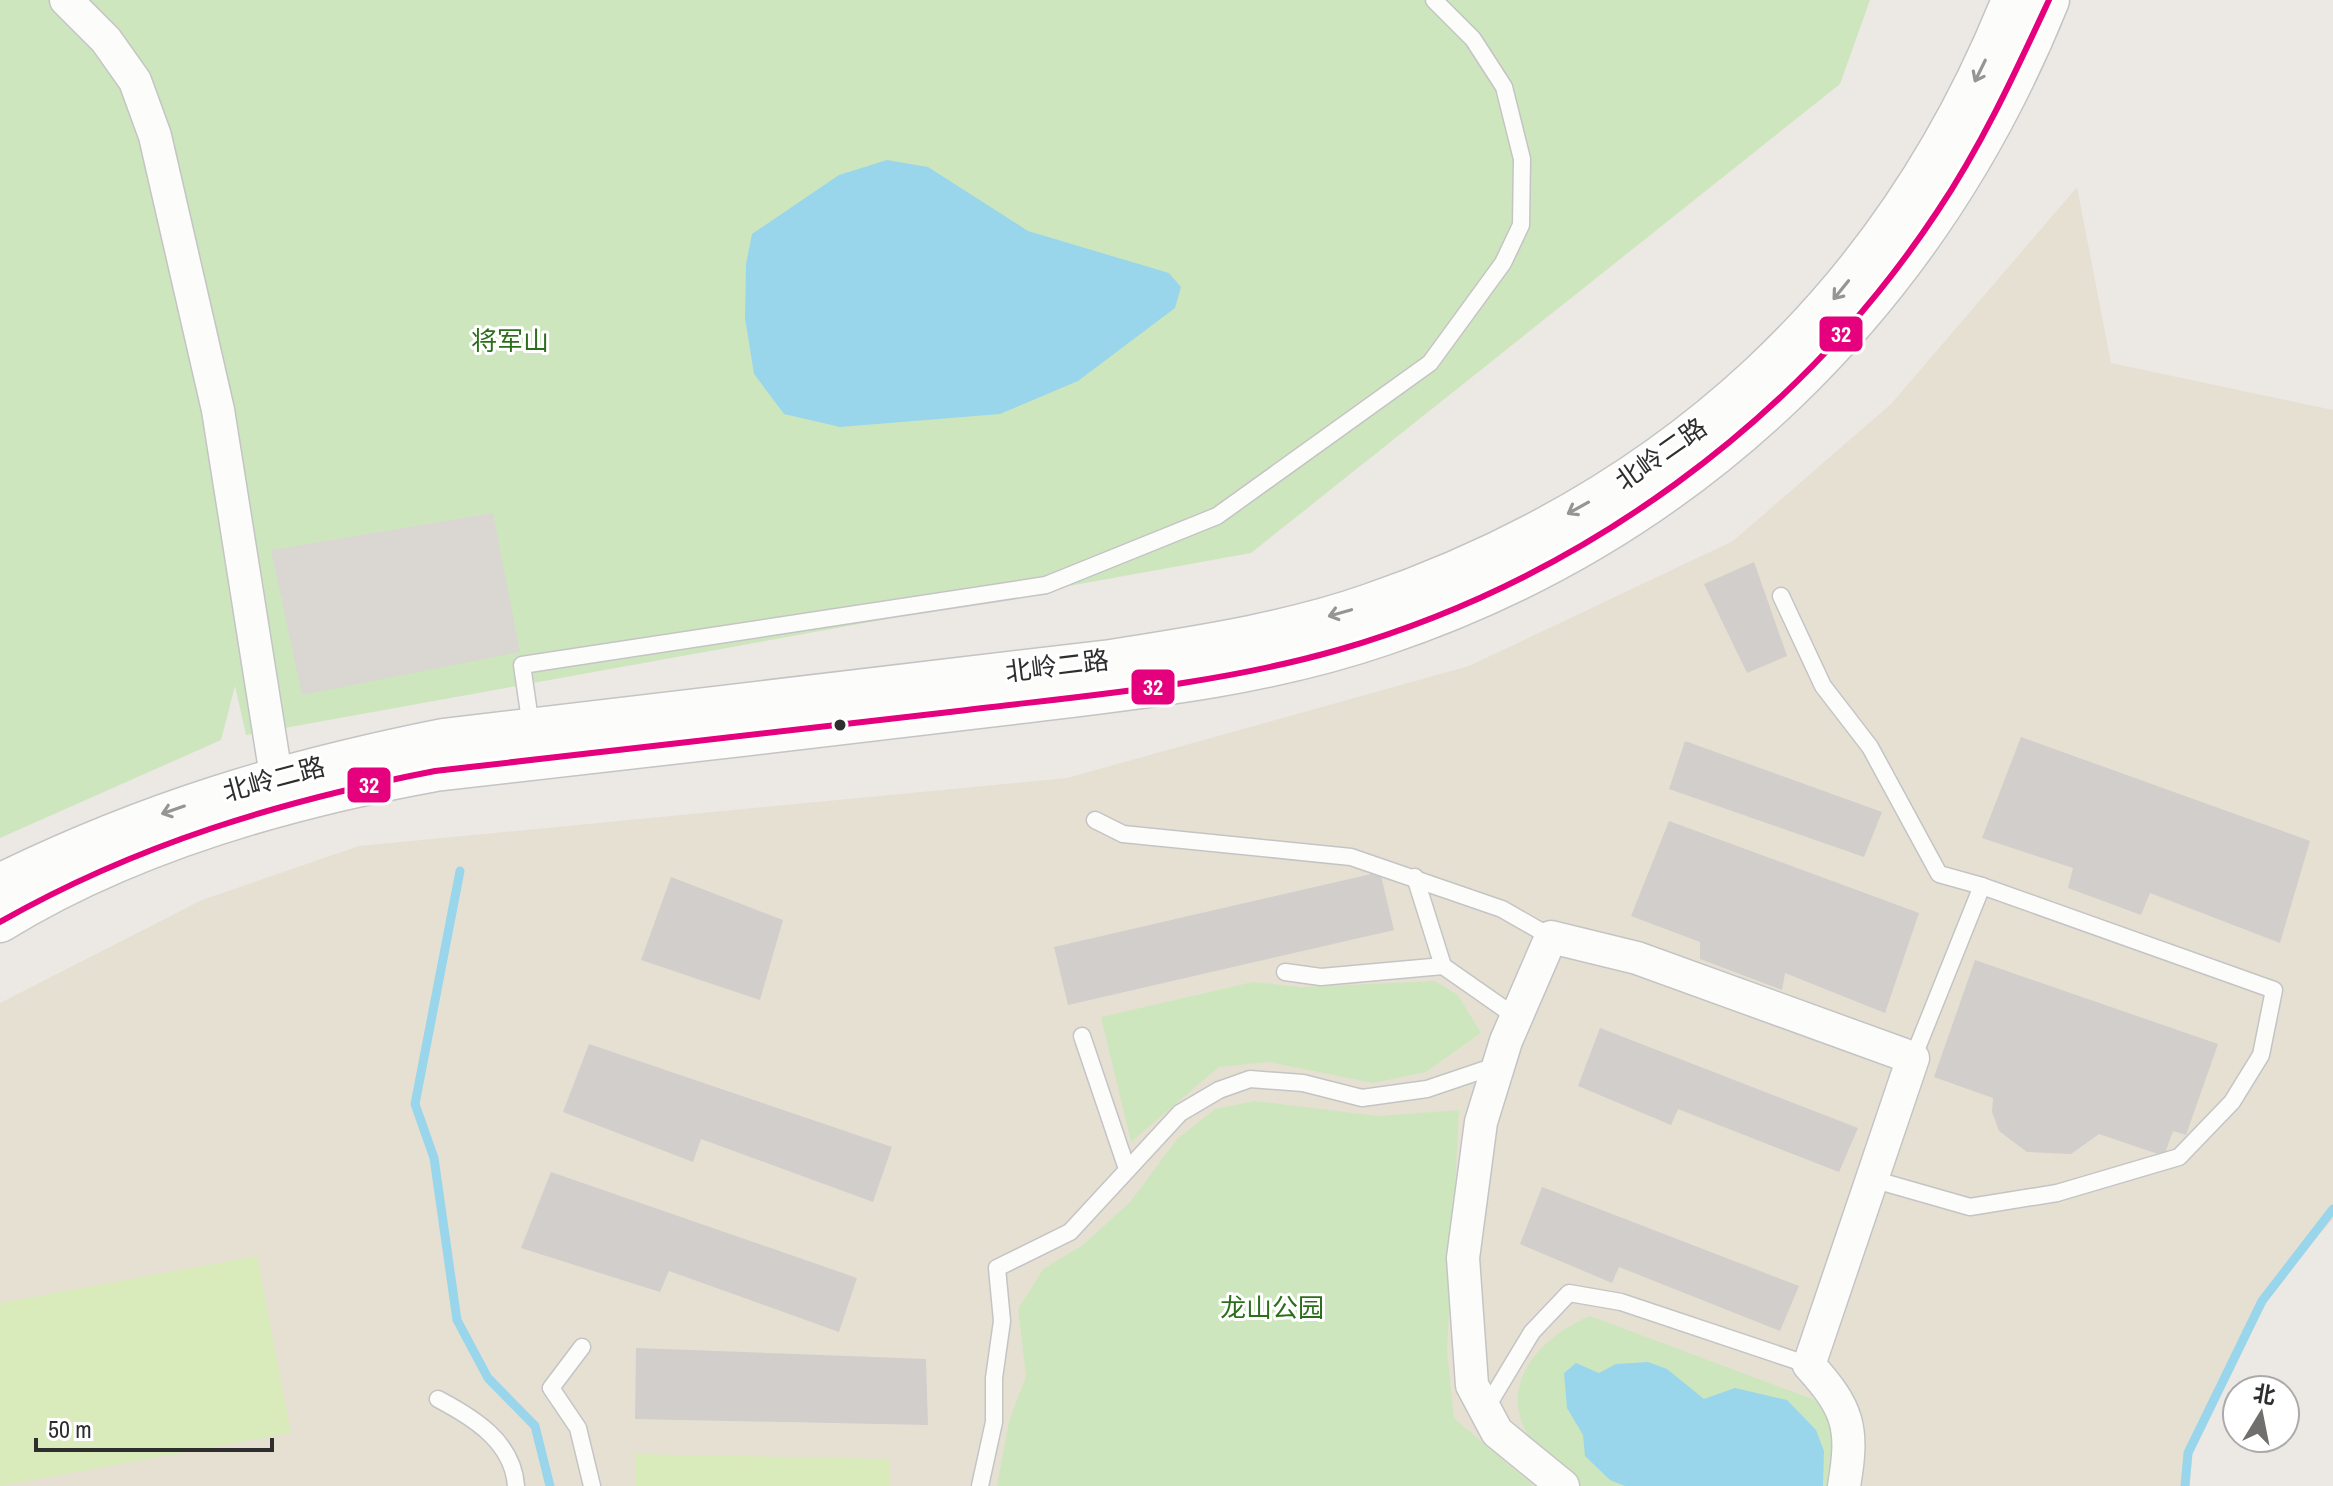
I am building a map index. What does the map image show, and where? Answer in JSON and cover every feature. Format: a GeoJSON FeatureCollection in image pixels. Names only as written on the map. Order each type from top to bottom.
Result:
{"type":"FeatureCollection","features":[{"type":"Feature","properties":{"kind":"street"},"geometry":{"type":"LineString","coordinates":[[66,0],[106,40],[135,81],[155,136],[218,410],[277,790]]}},
{"type":"Feature","properties":{"kind":"street","name":"北岭二路"},"geometry":{"type":"LineString","coordinates":[[534,744],[1220,642],[1370,604],[1462,568],[1606,492],[1669,452],[1723,410],[1774,363],[1864,260],[1913,192],[1944,143],[2012,0]]}},
{"type":"Feature","properties":{"kind":"street","name":"北岭二路"},"geometry":{"type":"LineString","coordinates":[[0,884],[79,845],[277,790],[443,739],[534,744],[959,711],[1239,673],[1385,635],[1524,578],[1582,548],[1689,476],[1772,407],[1853,325],[1906,258],[1977,154],[2030,47],[2049,0]]}},
{"type":"Feature","properties":{"kind":"street","name":"北岭二路"},"geometry":{"type":"LineString","coordinates":[[0,922],[277,790]]}},
{"type":"Feature","properties":{"kind":"street"},"geometry":{"type":"LineString","coordinates":[[1563,1486],[1497,1432],[1472,1385],[1463,1258],[1481,1122],[1516,1017],[1551,937],[1637,958],[1913,1058],[1809,1365],[1837,1396],[1852,1443],[1844,1486]]}},
{"type":"Feature","properties":{"kind":"lane"},"geometry":{"type":"LineString","coordinates":[[534,744],[522,665],[1046,585],[1217,516],[1430,363],[1503,263],[1521,225],[1522,159],[1504,87],[1473,39],[1434,0]]}},
{"type":"Feature","properties":{"kind":"lane"},"geometry":{"type":"LineString","coordinates":[[1781,596],[1823,686],[1870,747],[1939,874],[1982,886],[2274,990],[2261,1055],[2232,1102],[2179,1157],[2057,1193],[1970,1207],[1872,1179]]}},
{"type":"Feature","properties":{"kind":"lane"},"geometry":{"type":"LineString","coordinates":[[1095,820],[1123,834],[1351,857],[1502,909],[1551,937]]}},
{"type":"Feature","properties":{"kind":"lane"},"geometry":{"type":"LineString","coordinates":[[1415,877],[1443,966],[1516,1017]]}},
{"type":"Feature","properties":{"kind":"lane"},"geometry":{"type":"LineString","coordinates":[[1913,1058],[1982,886]]}},
{"type":"Feature","properties":{"kind":"lane"},"geometry":{"type":"LineString","coordinates":[[1285,972],[1321,977],[1443,966]]}},
{"type":"Feature","properties":{"kind":"lane"},"geometry":{"type":"LineString","coordinates":[[1082,1036],[1127,1169]]}},
{"type":"Feature","properties":{"kind":"lane"},"geometry":{"type":"LineString","coordinates":[[980,1486],[994,1422],[994,1378],[1002,1321],[997,1268],[1070,1232],[1180,1113],[1219,1090],[1250,1079],[1303,1083],[1362,1098],[1427,1089],[1498,1065]]}},
{"type":"Feature","properties":{"kind":"lane"},"geometry":{"type":"LineString","coordinates":[[1485,1410],[1532,1332],[1569,1293],[1621,1302],[1809,1365]]}},
{"type":"Feature","properties":{"kind":"lane"},"geometry":{"type":"LineString","coordinates":[[582,1347],[551,1388],[578,1428],[592,1486]]}},
{"type":"Feature","properties":{"kind":"lane"},"geometry":{"type":"LineString","coordinates":[[438,1399],[476,1419],[515,1463],[516,1486]]}},
{"type":"Feature","properties":{"kind":"shaded area"},"geometry":{"type":"Polygon","coordinates":[[[2077,187],[2111,363],[2333,410],[2333,1219],[2262,1301],[2226,1374],[2221,1374],[2221,1385],[2188,1453],[2185,1486],[0,1486],[0,1003],[202,900],[359,846],[1067,778],[1469,666],[1733,541],[1891,404],[2077,187]]]}},
{"type":"Feature","properties":{"kind":"shaded area"},"geometry":{"type":"Polygon","coordinates":[[[493,513],[520,652],[302,695],[271,550],[493,513]]]}},
{"type":"Feature","properties":{"kind":"green space","name":"将军山"},"geometry":{"type":"Polygon","coordinates":[[[0,0],[1870,0],[1840,84],[1251,553],[246,735],[235,686],[221,740],[0,838],[0,0]]]}},
{"type":"Feature","properties":{"kind":"green space"},"geometry":{"type":"Polygon","coordinates":[[[1435,981],[1458,995],[1481,1033],[1426,1072],[1373,1083],[1269,1062],[1219,1067],[1131,1142],[1101,1017],[1253,982],[1301,987],[1435,981]]]}},
{"type":"Feature","properties":{"kind":"green space","name":"龙山公园"},"geometry":{"type":"Polygon","coordinates":[[[1255,1101],[1378,1116],[1459,1110],[1447,1351],[1454,1418],[1534,1486],[997,1486],[1009,1421],[1026,1376],[1018,1309],[1043,1269],[1083,1245],[1131,1201],[1177,1139],[1215,1109],[1255,1101]]]}},
{"type":"Feature","properties":{"kind":"green space"},"geometry":{"type":"Polygon","coordinates":[[[257,1256],[291,1433],[0,1486],[0,1303],[257,1256]]]}},
{"type":"Feature","properties":{"kind":"green space"},"geometry":{"type":"Polygon","coordinates":[[[1590,1316],[1815,1400],[1830,1419],[1836,1439],[1835,1486],[1581,1486],[1539,1450],[1525,1429],[1518,1409],[1519,1389],[1525,1371],[1536,1354],[1570,1326],[1590,1316]]]}},
{"type":"Feature","properties":{"kind":"green space"},"geometry":{"type":"Polygon","coordinates":[[[636,1454],[889,1459],[889,1486],[636,1486],[636,1454]]]}},
{"type":"Feature","properties":{"kind":"water"},"geometry":{"type":"Polygon","coordinates":[[[887,160],[928,167],[1028,231],[1169,273],[1181,287],[1175,308],[1078,381],[1000,414],[840,427],[784,414],[754,374],[745,318],[746,264],[752,234],[839,175],[887,160]]]}},
{"type":"Feature","properties":{"kind":"water"},"geometry":{"type":"Polygon","coordinates":[[[1648,1362],[1667,1369],[1704,1399],[1735,1388],[1787,1400],[1816,1430],[1824,1451],[1823,1486],[1625,1486],[1610,1480],[1585,1456],[1583,1435],[1567,1408],[1564,1373],[1576,1363],[1599,1373],[1616,1364],[1648,1362]]]}},
{"type":"Feature","properties":{"kind":"building"},"geometry":{"type":"Polygon","coordinates":[[[1754,562],[1787,656],[1747,673],[1704,584],[1754,562]]]}},
{"type":"Feature","properties":{"kind":"building"},"geometry":{"type":"Polygon","coordinates":[[[2021,737],[2310,841],[2280,943],[2150,893],[2141,915],[2068,888],[2073,868],[1982,838],[2021,737]]]}},
{"type":"Feature","properties":{"kind":"building"},"geometry":{"type":"Polygon","coordinates":[[[1685,741],[1882,812],[1864,857],[1669,789],[1685,741]]]}},
{"type":"Feature","properties":{"kind":"building"},"geometry":{"type":"Polygon","coordinates":[[[1669,821],[1919,913],[1885,1013],[1785,973],[1782,990],[1700,959],[1700,942],[1631,916],[1669,821]]]}},
{"type":"Feature","properties":{"kind":"building"},"geometry":{"type":"Polygon","coordinates":[[[1380,872],[1394,930],[1068,1005],[1054,947],[1380,872]]]}},
{"type":"Feature","properties":{"kind":"building"},"geometry":{"type":"Polygon","coordinates":[[[671,877],[783,920],[760,1000],[641,960],[671,877]]]}},
{"type":"Feature","properties":{"kind":"building"},"geometry":{"type":"Polygon","coordinates":[[[1975,960],[2218,1044],[2186,1135],[2173,1131],[2164,1156],[2099,1134],[2071,1154],[2027,1152],[1999,1131],[1992,1112],[1993,1098],[1934,1077],[1975,960]]]}},
{"type":"Feature","properties":{"kind":"building"},"geometry":{"type":"Polygon","coordinates":[[[1600,1028],[1858,1128],[1839,1172],[1678,1109],[1671,1125],[1578,1086],[1600,1028]]]}},
{"type":"Feature","properties":{"kind":"building"},"geometry":{"type":"Polygon","coordinates":[[[589,1044],[892,1147],[873,1202],[701,1139],[693,1162],[563,1112],[589,1044]]]}},
{"type":"Feature","properties":{"kind":"building"},"geometry":{"type":"Polygon","coordinates":[[[551,1172],[857,1278],[839,1332],[669,1271],[660,1292],[521,1248],[551,1172]]]}},
{"type":"Feature","properties":{"kind":"building"},"geometry":{"type":"Polygon","coordinates":[[[1542,1187],[1799,1286],[1780,1331],[1619,1267],[1612,1283],[1520,1244],[1542,1187]]]}},
{"type":"Feature","properties":{"kind":"building"},"geometry":{"type":"Polygon","coordinates":[[[636,1348],[926,1359],[928,1425],[635,1419],[636,1348]]]}},
{"type":"Feature","properties":{"kind":"waterway"},"geometry":{"type":"LineString","coordinates":[[460,871],[415,1104],[434,1158],[457,1320],[488,1378],[535,1426],[550,1486]]}},
{"type":"Feature","properties":{"kind":"waterway"},"geometry":{"type":"LineString","coordinates":[[2185,1486],[2188,1453],[2262,1301],[2333,1209]]}},
{"type":"Feature","properties":{"kind":"transit line","name":"32"},"geometry":{"type":"LineString","coordinates":[[0,922],[104,870],[211,828],[378,783],[435,771],[1096,695],[1242,673],[1338,650],[1428,620],[1514,582],[1597,536],[1676,484],[1750,424],[1819,359],[1881,288],[1937,212],[1969,161],[2049,0]]}}]}
